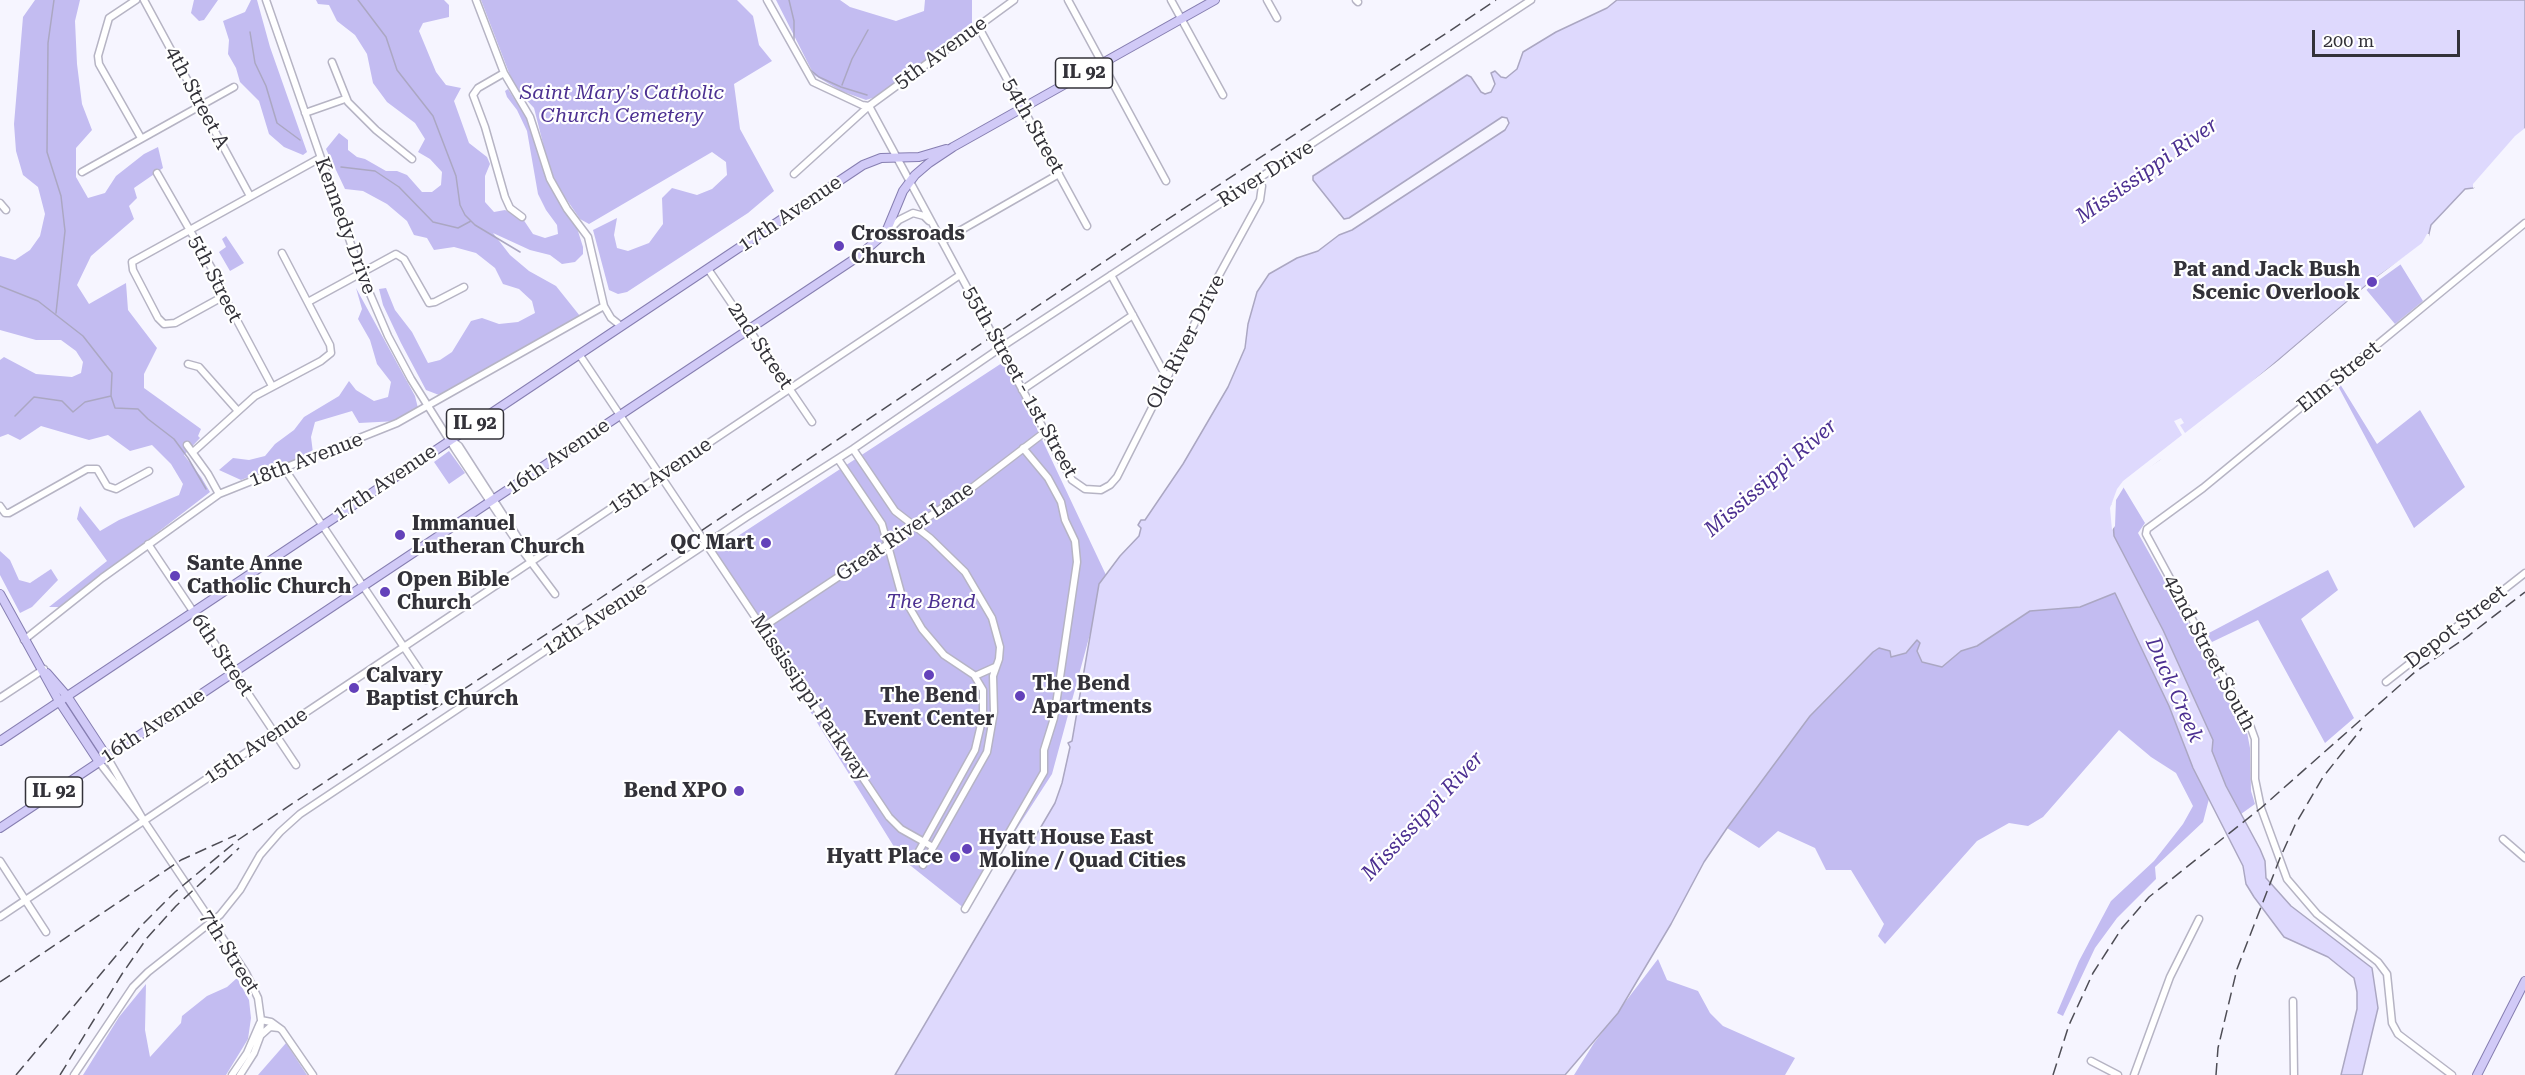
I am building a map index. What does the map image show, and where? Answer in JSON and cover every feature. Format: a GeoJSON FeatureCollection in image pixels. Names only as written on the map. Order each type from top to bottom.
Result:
{"type":"FeatureCollection","features":[{"type":"Feature","properties":{"kind":"main road","name":"IL 92"},"geometry":{"type":"LineString","coordinates":[[909,182],[921,168],[953,147],[1215,0]]}},
{"type":"Feature","properties":{"kind":"main road","name":"IL 92"},"geometry":{"type":"LineString","coordinates":[[895,158],[919,157],[953,147]]}},
{"type":"Feature","properties":{"kind":"main road","name":"17th Avenue"},"geometry":{"type":"LineString","coordinates":[[0,741],[863,165],[881,158],[895,158]]}},
{"type":"Feature","properties":{"kind":"main road","name":"16th Avenue"},"geometry":{"type":"LineString","coordinates":[[0,828],[859,256],[886,232],[909,182]]}},
{"type":"Feature","properties":{"kind":"main road","name":"7th Street"},"geometry":{"type":"LineString","coordinates":[[0,594],[24,640],[67,696],[107,757]]}},
{"type":"Feature","properties":{"kind":"main road","name":"7th Street"},"geometry":{"type":"LineString","coordinates":[[44,669],[59,701],[99,762]]}},
{"type":"Feature","properties":{"kind":"main road"},"geometry":{"type":"LineString","coordinates":[[2477,1075],[2525,981]]}},
{"type":"Feature","properties":{"kind":"street"},"geometry":{"type":"LineString","coordinates":[[136,0],[109,18],[98,61],[141,138]]}},
{"type":"Feature","properties":{"kind":"street","name":"4th Street A"},"geometry":{"type":"LineString","coordinates":[[144,0],[250,196]]}},
{"type":"Feature","properties":{"kind":"street","name":"Kennedy Drive"},"geometry":{"type":"LineString","coordinates":[[266,0],[361,273],[388,336],[428,406],[451,440],[459,446],[525,554],[555,594]]}},
{"type":"Feature","properties":{"kind":"street"},"geometry":{"type":"LineString","coordinates":[[476,0],[504,73],[530,117],[550,179],[567,209],[588,237],[604,306],[611,318],[621,326]]}},
{"type":"Feature","properties":{"kind":"street"},"geometry":{"type":"LineString","coordinates":[[767,0],[813,82],[862,105],[869,106]]}},
{"type":"Feature","properties":{"kind":"street","name":"5th Avenue"},"geometry":{"type":"LineString","coordinates":[[869,106],[1014,0]]}},
{"type":"Feature","properties":{"kind":"street"},"geometry":{"type":"LineString","coordinates":[[1068,0],[1166,181]]}},
{"type":"Feature","properties":{"kind":"street"},"geometry":{"type":"LineString","coordinates":[[1171,0],[1223,95]]}},
{"type":"Feature","properties":{"kind":"street"},"geometry":{"type":"LineString","coordinates":[[1267,0],[1277,18]]}},
{"type":"Feature","properties":{"kind":"street","name":"River Drive"},"geometry":{"type":"LineString","coordinates":[[1000,349],[1531,0]]}},
{"type":"Feature","properties":{"kind":"street","name":"54th Street"},"geometry":{"type":"LineString","coordinates":[[978,26],[1087,226]]}},
{"type":"Feature","properties":{"kind":"street"},"geometry":{"type":"LineString","coordinates":[[332,62],[345,99],[369,124],[411,159]]}},
{"type":"Feature","properties":{"kind":"street"},"geometry":{"type":"LineString","coordinates":[[504,73],[478,88],[473,95],[485,127],[505,197],[510,208],[522,217]]}},
{"type":"Feature","properties":{"kind":"street"},"geometry":{"type":"LineString","coordinates":[[82,172],[234,87]]}},
{"type":"Feature","properties":{"kind":"street"},"geometry":{"type":"LineString","coordinates":[[305,113],[345,99]]}},
{"type":"Feature","properties":{"kind":"street"},"geometry":{"type":"LineString","coordinates":[[794,174],[869,106]]}},
{"type":"Feature","properties":{"kind":"street","name":"55th Street - 1st Street"},"geometry":{"type":"LineString","coordinates":[[869,106],[895,158],[1072,480],[1084,489],[1092,491]]}},
{"type":"Feature","properties":{"kind":"street"},"geometry":{"type":"LineString","coordinates":[[224,296],[166,325],[158,318],[133,270],[132,262],[320,158]]}},
{"type":"Feature","properties":{"kind":"street","name":"5th Street"},"geometry":{"type":"LineString","coordinates":[[158,173],[219,281],[224,296],[272,386]]}},
{"type":"Feature","properties":{"kind":"street"},"geometry":{"type":"LineString","coordinates":[[942,241],[1059,174]]}},
{"type":"Feature","properties":{"kind":"street","name":"Old River Drive"},"geometry":{"type":"LineString","coordinates":[[1092,491],[1106,488],[1117,477],[1260,200],[1262,186],[1258,180]]}},
{"type":"Feature","properties":{"kind":"street"},"geometry":{"type":"LineString","coordinates":[[0,203],[6,210]]}},
{"type":"Feature","properties":{"kind":"street"},"geometry":{"type":"LineString","coordinates":[[886,232],[899,220],[913,213],[924,216],[934,226]]}},
{"type":"Feature","properties":{"kind":"street","name":"Elm Street"},"geometry":{"type":"LineString","coordinates":[[2150,527],[2265,437],[2525,223]]}},
{"type":"Feature","properties":{"kind":"street"},"geometry":{"type":"LineString","coordinates":[[193,453],[238,411],[272,386],[321,361],[331,353],[330,345],[282,253]]}},
{"type":"Feature","properties":{"kind":"street"},"geometry":{"type":"LineString","coordinates":[[308,302],[399,254],[429,303],[464,287]]}},
{"type":"Feature","properties":{"kind":"street","name":"2nd Street"},"geometry":{"type":"LineString","coordinates":[[708,269],[812,422]]}},
{"type":"Feature","properties":{"kind":"street","name":"15th Avenue"},"geometry":{"type":"LineString","coordinates":[[0,917],[960,275]]}},
{"type":"Feature","properties":{"kind":"street"},"geometry":{"type":"LineString","coordinates":[[1111,275],[1167,378]]}},
{"type":"Feature","properties":{"kind":"street","name":"18th Avenue"},"geometry":{"type":"LineString","coordinates":[[24,640],[148,544],[219,494],[369,436],[428,406],[604,306]]}},
{"type":"Feature","properties":{"kind":"street"},"geometry":{"type":"LineString","coordinates":[[1022,390],[1133,315]]}},
{"type":"Feature","properties":{"kind":"street","name":"12th Avenue"},"geometry":{"type":"LineString","coordinates":[[74,1075],[133,987],[212,922],[233,899],[260,855],[300,814],[838,459],[1000,349]]}},
{"type":"Feature","properties":{"kind":"street","name":"Mississippi Parkway"},"geometry":{"type":"LineString","coordinates":[[579,354],[889,817],[901,829],[933,847]]}},
{"type":"Feature","properties":{"kind":"street"},"geometry":{"type":"LineString","coordinates":[[188,364],[199,367],[238,411]]}},
{"type":"Feature","properties":{"kind":"street","name":"Great River Lane"},"geometry":{"type":"LineString","coordinates":[[763,627],[913,527],[1045,432]]}},
{"type":"Feature","properties":{"kind":"street"},"geometry":{"type":"LineString","coordinates":[[187,445],[219,494]]}},
{"type":"Feature","properties":{"kind":"street"},"geometry":{"type":"LineString","coordinates":[[965,909],[1044,772],[1044,750],[1054,718],[1077,562],[1076,541],[1065,520],[1061,502],[1048,478],[1023,448]]}},
{"type":"Feature","properties":{"kind":"street"},"geometry":{"type":"LineString","coordinates":[[853,449],[895,511],[930,538],[965,572],[992,618],[999,647],[999,659],[992,685],[994,712],[987,752],[923,865]]}},
{"type":"Feature","properties":{"kind":"street"},"geometry":{"type":"LineString","coordinates":[[838,459],[882,524],[901,593],[922,629],[944,655],[975,676],[983,690],[984,701],[978,742],[971,760],[914,860]]}},
{"type":"Feature","properties":{"kind":"street"},"geometry":{"type":"LineString","coordinates":[[284,468],[426,680]]}},
{"type":"Feature","properties":{"kind":"street"},"geometry":{"type":"LineString","coordinates":[[0,506],[5,513],[9,513],[87,469],[97,469],[107,486],[116,489],[149,471]]}},
{"type":"Feature","properties":{"kind":"street","name":"42nd Street South"},"geometry":{"type":"LineString","coordinates":[[2150,527],[2146,534],[2251,728],[2255,739],[2255,779],[2261,808],[2288,879],[2317,914],[2378,962],[2387,974],[2392,1023],[2398,1034],[2452,1075]]}},
{"type":"Feature","properties":{"kind":"street","name":"6th Street"},"geometry":{"type":"LineString","coordinates":[[148,544],[296,765]]}},
{"type":"Feature","properties":{"kind":"street","name":"Depot Street"},"geometry":{"type":"LineString","coordinates":[[2386,682],[2525,573]]}},
{"type":"Feature","properties":{"kind":"street"},"geometry":{"type":"LineString","coordinates":[[975,676],[995,667]]}},
{"type":"Feature","properties":{"kind":"street"},"geometry":{"type":"LineString","coordinates":[[0,698],[44,669]]}},
{"type":"Feature","properties":{"kind":"street","name":"7th Street"},"geometry":{"type":"LineString","coordinates":[[107,757],[144,821]]}},
{"type":"Feature","properties":{"kind":"street","name":"7th Street"},"geometry":{"type":"LineString","coordinates":[[99,762],[144,821],[246,973],[258,998],[261,1020],[271,1022],[282,1030],[313,1075]]}},
{"type":"Feature","properties":{"kind":"street"},"geometry":{"type":"LineString","coordinates":[[2503,839],[2525,858]]}},
{"type":"Feature","properties":{"kind":"street"},"geometry":{"type":"LineString","coordinates":[[0,861],[46,932]]}},
{"type":"Feature","properties":{"kind":"street"},"geometry":{"type":"LineString","coordinates":[[2134,1075],[2170,977],[2199,919]]}},
{"type":"Feature","properties":{"kind":"street"},"geometry":{"type":"LineString","coordinates":[[2293,1001],[2294,1075]]}},
{"type":"Feature","properties":{"kind":"street"},"geometry":{"type":"LineString","coordinates":[[240,1075],[254,1053],[260,1037],[261,1020]]}},
{"type":"Feature","properties":{"kind":"street"},"geometry":{"type":"LineString","coordinates":[[232,1075],[248,1053],[261,1020]]}},
{"type":"Feature","properties":{"kind":"street"},"geometry":{"type":"LineString","coordinates":[[260,1037],[270,1028],[282,1030]]}},
{"type":"Feature","properties":{"kind":"street"},"geometry":{"type":"LineString","coordinates":[[2091,1062],[2118,1075]]}},
{"type":"Feature","properties":{"kind":"green space"},"geometry":{"type":"Polygon","coordinates":[[[35,0],[80,0],[75,21],[77,64],[82,104],[92,130],[76,148],[76,177],[88,198],[105,193],[116,176],[144,154],[158,147],[163,168],[134,188],[137,198],[129,206],[134,219],[91,256],[77,285],[89,304],[126,283],[128,310],[157,348],[144,374],[144,388],[201,429],[198,436],[200,438],[184,455],[210,492],[61,607],[49,607],[107,561],[77,519],[80,506],[100,531],[119,520],[179,495],[183,484],[171,464],[152,445],[130,451],[108,435],[89,440],[41,426],[20,440],[8,434],[0,437],[0,360],[4,357],[36,374],[72,377],[81,373],[83,362],[76,351],[61,340],[36,340],[0,330],[0,256],[15,260],[30,250],[40,236],[45,214],[38,187],[23,175],[16,151],[14,124],[23,17],[35,0]]]}},
{"type":"Feature","properties":{"kind":"green space"},"geometry":{"type":"Polygon","coordinates":[[[194,0],[218,0],[204,20],[199,21],[191,13],[194,0]]]}},
{"type":"Feature","properties":{"kind":"green space"},"geometry":{"type":"Polygon","coordinates":[[[251,0],[257,0],[270,47],[307,152],[303,155],[284,147],[269,134],[259,101],[240,82],[236,68],[228,54],[229,40],[223,21],[245,12],[251,0]]]}},
{"type":"Feature","properties":{"kind":"green space"},"geometry":{"type":"Polygon","coordinates":[[[316,0],[444,0],[449,5],[449,17],[423,23],[419,31],[436,72],[446,85],[461,88],[454,101],[469,143],[487,157],[490,164],[485,176],[485,202],[494,212],[505,210],[523,219],[533,234],[545,238],[558,234],[557,225],[538,194],[527,131],[517,110],[507,97],[505,91],[508,89],[530,123],[544,173],[564,211],[577,228],[583,247],[583,254],[575,262],[562,264],[550,255],[530,250],[493,233],[510,255],[529,271],[556,286],[580,316],[439,395],[426,390],[383,305],[379,289],[386,288],[395,310],[412,332],[428,363],[440,360],[452,352],[471,321],[482,318],[499,324],[518,322],[535,313],[532,301],[519,289],[503,284],[495,268],[476,253],[454,247],[434,250],[427,238],[414,235],[407,221],[387,204],[363,191],[345,189],[326,149],[339,133],[348,140],[348,150],[357,157],[386,171],[397,171],[407,175],[422,192],[432,192],[441,185],[442,172],[430,159],[418,152],[425,139],[415,123],[387,102],[373,83],[367,54],[355,35],[337,21],[329,5],[318,4],[316,0]]]}},
{"type":"Feature","properties":{"kind":"green space","name":"Saint Mary's Catholic Church Cemetery"},"geometry":{"type":"Polygon","coordinates":[[[481,0],[737,0],[753,16],[759,45],[772,61],[734,84],[740,129],[774,191],[748,213],[627,292],[618,294],[609,290],[593,230],[617,218],[614,235],[617,248],[628,251],[649,243],[663,224],[662,198],[672,188],[697,195],[712,189],[727,175],[726,162],[712,152],[589,224],[580,219],[560,190],[549,167],[534,108],[518,91],[511,78],[481,0]]]}},
{"type":"Feature","properties":{"kind":"green space"},"geometry":{"type":"Polygon","coordinates":[[[776,0],[840,0],[850,7],[896,21],[924,11],[925,0],[972,0],[972,26],[879,96],[866,100],[841,91],[814,75],[776,0]]]}},
{"type":"Feature","properties":{"kind":"green space"},"geometry":{"type":"Polygon","coordinates":[[[226,236],[244,263],[230,271],[219,252],[226,247],[222,239],[226,236]]]}},
{"type":"Feature","properties":{"kind":"green space"},"geometry":{"type":"Polygon","coordinates":[[[2399,262],[2423,301],[2395,324],[2364,287],[2399,262]]]}},
{"type":"Feature","properties":{"kind":"green space"},"geometry":{"type":"Polygon","coordinates":[[[356,288],[415,396],[418,408],[398,421],[359,423],[352,411],[315,422],[311,437],[313,453],[241,480],[219,470],[233,458],[249,460],[265,456],[275,444],[294,430],[304,417],[339,396],[349,381],[356,390],[374,401],[388,397],[391,382],[377,364],[370,340],[358,319],[362,309],[356,288]]]}},
{"type":"Feature","properties":{"kind":"green space","name":"The Bend"},"geometry":{"type":"Polygon","coordinates":[[[1005,361],[1106,575],[1052,774],[965,909],[901,858],[712,553],[1005,361]]]}},
{"type":"Feature","properties":{"kind":"green space"},"geometry":{"type":"Polygon","coordinates":[[[2340,384],[2377,444],[2420,410],[2465,487],[2414,528],[2338,386],[2340,384]]]}},
{"type":"Feature","properties":{"kind":"green space"},"geometry":{"type":"Polygon","coordinates":[[[449,451],[465,473],[449,484],[434,462],[449,451]]]}},
{"type":"Feature","properties":{"kind":"green space"},"geometry":{"type":"Polygon","coordinates":[[[2122,485],[2145,523],[2138,533],[2246,727],[2250,748],[2251,791],[2255,804],[2227,824],[2210,795],[2203,822],[2155,867],[2156,879],[2117,918],[2095,948],[2063,1016],[2057,1013],[2079,961],[2111,901],[2154,861],[2183,824],[2193,806],[2176,773],[2151,757],[2119,730],[2043,817],[2028,826],[2009,823],[1977,841],[1885,944],[1878,936],[1884,924],[1851,870],[1826,870],[1815,848],[1778,831],[1759,848],[1727,828],[1810,716],[1858,665],[1879,647],[2139,585],[2114,536],[2112,505],[2122,485]]]}},
{"type":"Feature","properties":{"kind":"green space"},"geometry":{"type":"Polygon","coordinates":[[[0,551],[10,560],[19,580],[30,583],[51,569],[58,580],[32,607],[20,613],[0,575],[0,551]]]}},
{"type":"Feature","properties":{"kind":"green space"},"geometry":{"type":"Polygon","coordinates":[[[2328,570],[2338,590],[2301,619],[2354,718],[2325,743],[2258,620],[2212,642],[2207,634],[2328,570]]]}},
{"type":"Feature","properties":{"kind":"green space"},"geometry":{"type":"Polygon","coordinates":[[[1658,959],[1667,980],[1698,991],[1710,1013],[1723,1026],[1795,1058],[1785,1075],[1574,1075],[1594,1043],[1658,959]]]}},
{"type":"Feature","properties":{"kind":"green space"},"geometry":{"type":"Polygon","coordinates":[[[237,978],[249,1000],[251,1018],[248,1039],[226,1075],[83,1075],[119,1017],[146,984],[145,1030],[150,1057],[181,1023],[182,1016],[207,996],[227,987],[237,978]]]}},
{"type":"Feature","properties":{"kind":"green space"},"geometry":{"type":"Polygon","coordinates":[[[286,1043],[307,1075],[258,1075],[286,1043]]]}},
{"type":"Feature","properties":{"kind":"water"},"geometry":{"type":"Polygon","coordinates":[[[1617,0],[2525,0],[2525,131],[2473,188],[2465,189],[2431,225],[2427,242],[2370,282],[2169,453],[2122,485],[2112,505],[2114,536],[2163,630],[2213,740],[2212,751],[2226,786],[2265,861],[2266,878],[2291,906],[2372,968],[2378,1008],[2362,1075],[2341,1075],[2357,1009],[2354,978],[2328,957],[2284,937],[2254,897],[2246,884],[2243,866],[2193,768],[2169,706],[2115,593],[2080,607],[2030,611],[1977,646],[1961,651],[1942,667],[1922,662],[1917,651],[1920,643],[1917,640],[1906,653],[1891,657],[1890,651],[1879,648],[1873,652],[1810,716],[1727,828],[1704,862],[1671,924],[1618,1013],[1565,1075],[895,1075],[1055,803],[1070,747],[1068,743],[1072,741],[1099,584],[1139,536],[1141,528],[1138,525],[1141,520],[1145,520],[1183,464],[1228,387],[1245,348],[1248,324],[1257,292],[1269,274],[1297,258],[1318,251],[1339,235],[1352,230],[1505,130],[1509,123],[1507,118],[1502,117],[1349,218],[1344,219],[1313,180],[1313,176],[1467,75],[1471,77],[1481,92],[1485,94],[1491,92],[1495,84],[1491,73],[1495,71],[1501,77],[1506,78],[1517,69],[1523,52],[1556,32],[1607,8],[1617,0]]]}},
{"type":"Feature","properties":{"kind":"pier"},"geometry":{"type":"Polygon","coordinates":[[[2525,128],[2525,135],[2479,186],[2473,188],[2473,184],[2515,136],[2525,128]]]}},
{"type":"Feature","properties":{"kind":"pier"},"geometry":{"type":"Polygon","coordinates":[[[2429,234],[2429,244],[2372,285],[2307,342],[2199,429],[2187,453],[2160,460],[2124,487],[2116,500],[2115,526],[2112,530],[2110,508],[2117,489],[2123,481],[2182,435],[2174,421],[2181,418],[2184,423],[2180,425],[2185,433],[2278,361],[2373,280],[2422,243],[2429,234]]]}},
{"type":"Feature","properties":{"kind":"waterway"},"geometry":{"type":"LineString","coordinates":[[54,0],[48,43],[47,152],[61,196],[65,231],[56,313]]}},
{"type":"Feature","properties":{"kind":"waterway"},"geometry":{"type":"LineString","coordinates":[[358,0],[386,37],[397,70],[433,116],[456,176],[460,205],[465,215],[475,225],[520,252]]}},
{"type":"Feature","properties":{"kind":"waterway"},"geometry":{"type":"LineString","coordinates":[[789,0],[794,21],[794,43]]}},
{"type":"Feature","properties":{"kind":"waterway"},"geometry":{"type":"LineString","coordinates":[[842,85],[852,59],[868,30]]}},
{"type":"Feature","properties":{"kind":"waterway"},"geometry":{"type":"LineString","coordinates":[[250,32],[255,63],[266,86],[277,123],[300,140]]}},
{"type":"Feature","properties":{"kind":"waterway"},"geometry":{"type":"LineString","coordinates":[[808,68],[819,77],[867,95]]}},
{"type":"Feature","properties":{"kind":"waterway"},"geometry":{"type":"LineString","coordinates":[[341,167],[375,171],[399,187],[433,222],[458,228],[471,221]]}},
{"type":"Feature","properties":{"kind":"waterway"},"geometry":{"type":"LineString","coordinates":[[0,286],[38,301],[83,336],[112,373],[111,396],[115,408],[138,409],[174,439],[206,489]]}},
{"type":"Feature","properties":{"kind":"waterway"},"geometry":{"type":"LineString","coordinates":[[15,416],[34,397],[62,401],[73,412],[85,402],[111,396]]}},
{"type":"Feature","properties":{"kind":"railway"},"geometry":{"type":"LineString","coordinates":[[16,1075],[141,926],[175,892],[238,840],[1496,0]]}},
{"type":"Feature","properties":{"kind":"railway"},"geometry":{"type":"LineString","coordinates":[[2463,640],[2525,592]]}},
{"type":"Feature","properties":{"kind":"railway"},"geometry":{"type":"LineString","coordinates":[[2053,1075],[2069,1025],[2093,973],[2122,928],[2149,897],[2261,808],[2415,672],[2470,635]]}},
{"type":"Feature","properties":{"kind":"railway"},"geometry":{"type":"LineString","coordinates":[[2216,1075],[2218,1048],[2237,969],[2280,858],[2295,825],[2323,777],[2362,728]]}},
{"type":"Feature","properties":{"kind":"railway"},"geometry":{"type":"LineString","coordinates":[[0,982],[181,860],[236,835]]}},
{"type":"Feature","properties":{"kind":"railway"},"geometry":{"type":"LineString","coordinates":[[60,1075],[122,974],[147,938],[176,906],[239,848]]}},
{"type":"Feature","properties":{"kind":"place","name":"Crossroads Church"},"geometry":{"type":"Point","coordinates":[839,246]}},
{"type":"Feature","properties":{"kind":"place","name":"Pat and Jack Bush Scenic Overlook"},"geometry":{"type":"Point","coordinates":[2372,282]}},
{"type":"Feature","properties":{"kind":"place","name":"Immanuel Lutheran Church"},"geometry":{"type":"Point","coordinates":[400,535]}},
{"type":"Feature","properties":{"kind":"place","name":"QC Mart"},"geometry":{"type":"Point","coordinates":[766,543]}},
{"type":"Feature","properties":{"kind":"place","name":"Sante Anne Catholic Church"},"geometry":{"type":"Point","coordinates":[175,576]}},
{"type":"Feature","properties":{"kind":"place","name":"Open Bible Church"},"geometry":{"type":"Point","coordinates":[385,592]}},
{"type":"Feature","properties":{"kind":"place","name":"The Bend Event Center"},"geometry":{"type":"Point","coordinates":[929,675]}},
{"type":"Feature","properties":{"kind":"place","name":"Calvary Baptist Church"},"geometry":{"type":"Point","coordinates":[354,688]}},
{"type":"Feature","properties":{"kind":"place","name":"The Bend Apartments"},"geometry":{"type":"Point","coordinates":[1020,696]}},
{"type":"Feature","properties":{"kind":"place","name":"Bend XPO"},"geometry":{"type":"Point","coordinates":[739,791]}},
{"type":"Feature","properties":{"kind":"place","name":"Hyatt House East Moline / Quad Cities"},"geometry":{"type":"Point","coordinates":[967,849]}},
{"type":"Feature","properties":{"kind":"place","name":"Hyatt Place"},"geometry":{"type":"Point","coordinates":[955,857]}},
{"type":"Feature","properties":{"kind":"water label","name":"Mississippi River"},"geometry":{"type":"Point","coordinates":[2147,171]}},
{"type":"Feature","properties":{"kind":"water label","name":"Mississippi River"},"geometry":{"type":"Point","coordinates":[1771,478]}},
{"type":"Feature","properties":{"kind":"water label","name":"Duck Creek"},"geometry":{"type":"Point","coordinates":[2174,690]}},
{"type":"Feature","properties":{"kind":"water label","name":"Mississippi River"},"geometry":{"type":"Point","coordinates":[1423,816]}}]}
